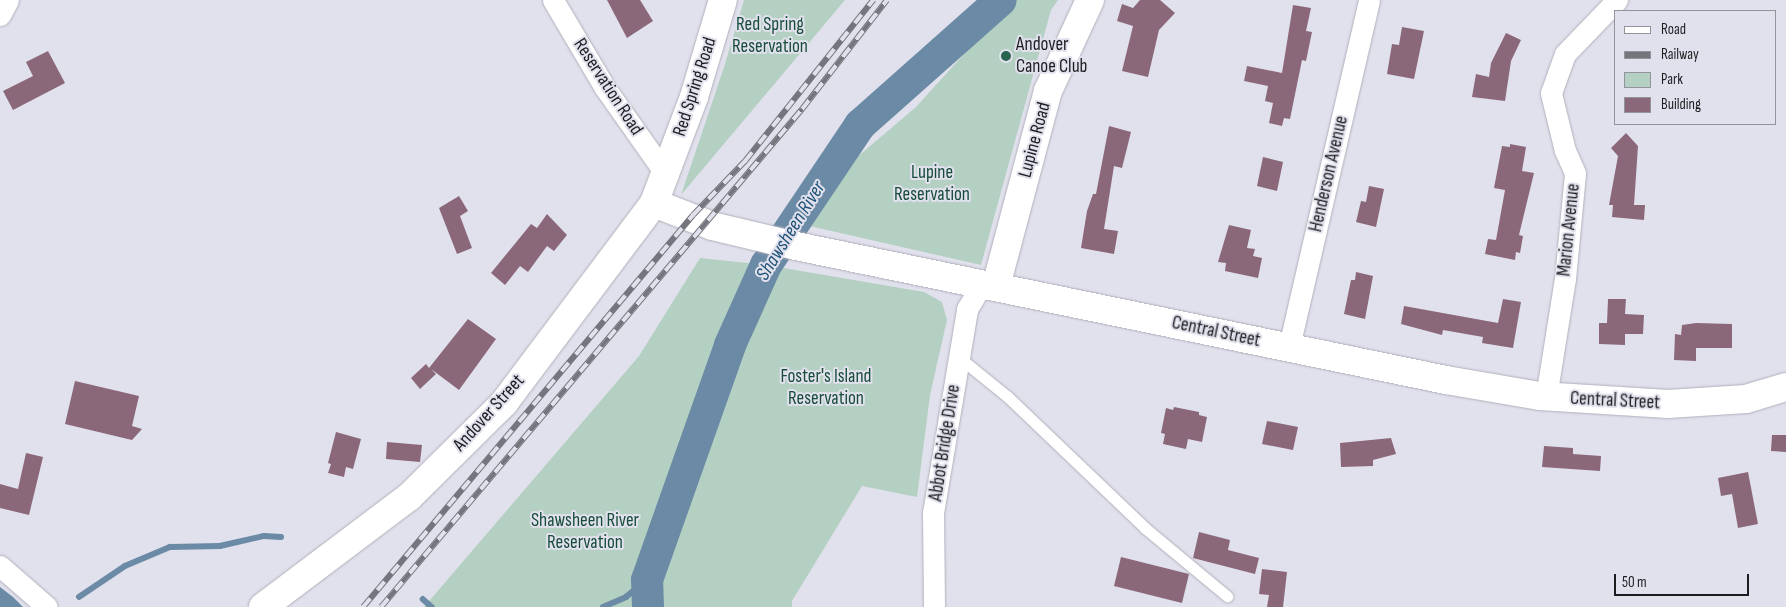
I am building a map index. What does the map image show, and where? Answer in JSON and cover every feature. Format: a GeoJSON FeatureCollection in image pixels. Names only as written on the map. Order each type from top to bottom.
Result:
{"type":"FeatureCollection","features":[{"type":"Feature","properties":{"kind":"main road","name":"Red Spring Road"},"geometry":{"type":"LineString","coordinates":[[666,173],[694,97],[723,0]]}},
{"type":"Feature","properties":{"kind":"main road","name":"Lupine Road"},"geometry":{"type":"LineString","coordinates":[[989,285],[1048,91],[1090,0]]}},
{"type":"Feature","properties":{"kind":"main road","name":"Andover Street"},"geometry":{"type":"LineString","coordinates":[[263,607],[409,497],[504,403],[654,203],[666,173]]}},
{"type":"Feature","properties":{"kind":"main road","name":"Central Street"},"geometry":{"type":"LineString","coordinates":[[654,203],[712,226],[796,246],[1446,380],[1546,397],[1668,404],[1746,399],[1786,387]]}},
{"type":"Feature","properties":{"kind":"street"},"geometry":{"type":"LineString","coordinates":[[0,15],[8,0]]}},
{"type":"Feature","properties":{"kind":"street","name":"Reservation Road"},"geometry":{"type":"LineString","coordinates":[[553,0],[605,88],[666,173]]}},
{"type":"Feature","properties":{"kind":"street","name":"Henderson Avenue"},"geometry":{"type":"LineString","coordinates":[[1289,347],[1369,0]]}},
{"type":"Feature","properties":{"kind":"street","name":"Marion Avenue"},"geometry":{"type":"LineString","coordinates":[[1546,397],[1565,279],[1575,173],[1565,151],[1551,93],[1565,54],[1617,0]]}},
{"type":"Feature","properties":{"kind":"street","name":"Abbot Bridge Drive"},"geometry":{"type":"LineString","coordinates":[[934,607],[933,513],[961,359],[967,309],[989,285]]}},
{"type":"Feature","properties":{"kind":"street"},"geometry":{"type":"LineString","coordinates":[[0,566],[47,607]]}},
{"type":"Feature","properties":{"kind":"lane"},"geometry":{"type":"LineString","coordinates":[[961,359],[1008,397],[1145,528],[1227,596]]}},
{"type":"Feature","properties":{"kind":"green space","name":"Red Spring Reservation"},"geometry":{"type":"Polygon","coordinates":[[[744,0],[845,0],[681,195],[724,67],[744,0]]]}},
{"type":"Feature","properties":{"kind":"green space","name":"Lupine Reservation"},"geometry":{"type":"Polygon","coordinates":[[[1013,0],[1058,0],[1051,10],[981,265],[783,220],[916,107],[1013,0]]]}},
{"type":"Feature","properties":{"kind":"green space"},"geometry":{"type":"Polygon","coordinates":[[[700,258],[766,265],[924,292],[942,302],[947,320],[930,395],[917,497],[862,486],[792,601],[792,607],[424,607],[639,356],[700,258]]]}},
{"type":"Feature","properties":{"kind":"water"},"geometry":{"type":"Polygon","coordinates":[[[0,587],[13,597],[23,607],[0,607],[0,587]]]}},
{"type":"Feature","properties":{"kind":"building"},"geometry":{"type":"Polygon","coordinates":[[[607,0],[640,0],[653,21],[627,38],[607,0]]]}},
{"type":"Feature","properties":{"kind":"building"},"geometry":{"type":"Polygon","coordinates":[[[1140,0],[1160,0],[1175,13],[1159,30],[1148,77],[1122,71],[1133,26],[1117,21],[1122,4],[1133,8],[1140,0]]]}},
{"type":"Feature","properties":{"kind":"building"},"geometry":{"type":"Polygon","coordinates":[[[1293,5],[1311,8],[1306,31],[1312,32],[1306,61],[1302,60],[1290,119],[1284,118],[1282,126],[1269,123],[1273,103],[1265,101],[1268,86],[1244,81],[1247,66],[1282,73],[1293,5]]]}},
{"type":"Feature","properties":{"kind":"building"},"geometry":{"type":"Polygon","coordinates":[[[1402,27],[1424,31],[1414,79],[1387,74],[1392,44],[1399,45],[1402,27]]]}},
{"type":"Feature","properties":{"kind":"building"},"geometry":{"type":"Polygon","coordinates":[[[1506,33],[1521,40],[1511,61],[1505,101],[1472,97],[1476,74],[1489,77],[1491,63],[1506,33]]]}},
{"type":"Feature","properties":{"kind":"building"},"geometry":{"type":"Polygon","coordinates":[[[48,51],[65,83],[13,110],[3,91],[33,76],[26,62],[48,51]]]}},
{"type":"Feature","properties":{"kind":"building"},"geometry":{"type":"Polygon","coordinates":[[[1109,126],[1131,132],[1122,168],[1114,166],[1104,229],[1118,231],[1114,254],[1081,248],[1087,211],[1093,194],[1096,194],[1109,126]]]}},
{"type":"Feature","properties":{"kind":"building"},"geometry":{"type":"Polygon","coordinates":[[[1626,133],[1638,146],[1634,205],[1645,205],[1644,220],[1612,217],[1613,205],[1609,205],[1618,156],[1611,148],[1626,133]]]}},
{"type":"Feature","properties":{"kind":"building"},"geometry":{"type":"Polygon","coordinates":[[[1510,144],[1526,147],[1522,171],[1534,173],[1519,235],[1523,236],[1520,253],[1516,252],[1515,260],[1485,254],[1488,239],[1496,240],[1505,190],[1494,188],[1502,146],[1510,147],[1510,144]]]}},
{"type":"Feature","properties":{"kind":"building"},"geometry":{"type":"Polygon","coordinates":[[[1263,157],[1283,162],[1277,191],[1257,186],[1263,157]]]}},
{"type":"Feature","properties":{"kind":"building"},"geometry":{"type":"Polygon","coordinates":[[[1369,186],[1384,189],[1376,227],[1356,222],[1361,201],[1366,202],[1369,186]]]}},
{"type":"Feature","properties":{"kind":"building"},"geometry":{"type":"Polygon","coordinates":[[[459,196],[468,211],[460,216],[472,248],[457,254],[439,208],[459,196]]]}},
{"type":"Feature","properties":{"kind":"building"},"geometry":{"type":"Polygon","coordinates":[[[547,214],[567,235],[554,251],[547,246],[528,272],[520,266],[505,285],[491,273],[531,224],[537,228],[547,214]]]}},
{"type":"Feature","properties":{"kind":"building"},"geometry":{"type":"Polygon","coordinates":[[[1229,225],[1251,230],[1247,248],[1255,249],[1253,256],[1262,258],[1258,278],[1225,271],[1226,263],[1218,262],[1229,225]]]}},
{"type":"Feature","properties":{"kind":"building"},"geometry":{"type":"Polygon","coordinates":[[[1356,272],[1373,276],[1365,319],[1344,314],[1351,280],[1355,280],[1356,272]]]}},
{"type":"Feature","properties":{"kind":"building"},"geometry":{"type":"Polygon","coordinates":[[[1503,299],[1521,302],[1513,348],[1482,343],[1483,337],[1443,330],[1442,335],[1401,324],[1404,306],[1498,323],[1503,299]]]}},
{"type":"Feature","properties":{"kind":"building"},"geometry":{"type":"Polygon","coordinates":[[[1608,299],[1626,299],[1625,314],[1644,315],[1643,334],[1625,334],[1625,345],[1599,344],[1599,323],[1607,323],[1608,299]]]}},
{"type":"Feature","properties":{"kind":"building"},"geometry":{"type":"Polygon","coordinates":[[[468,319],[496,339],[459,390],[431,369],[436,374],[420,389],[411,378],[426,364],[429,368],[468,319]]]}},
{"type":"Feature","properties":{"kind":"building"},"geometry":{"type":"Polygon","coordinates":[[[1696,323],[1732,324],[1732,348],[1696,348],[1696,361],[1674,360],[1675,334],[1681,335],[1682,325],[1696,323]]]}},
{"type":"Feature","properties":{"kind":"building"},"geometry":{"type":"Polygon","coordinates":[[[75,381],[139,396],[132,426],[142,429],[132,440],[65,424],[75,381]]]}},
{"type":"Feature","properties":{"kind":"building"},"geometry":{"type":"Polygon","coordinates":[[[1174,407],[1199,412],[1199,415],[1207,417],[1202,442],[1188,439],[1186,449],[1163,444],[1165,434],[1161,433],[1166,408],[1173,410],[1174,407]]]}},
{"type":"Feature","properties":{"kind":"building"},"geometry":{"type":"Polygon","coordinates":[[[1267,421],[1298,427],[1293,450],[1262,444],[1267,421]]]}},
{"type":"Feature","properties":{"kind":"building"},"geometry":{"type":"Polygon","coordinates":[[[336,432],[361,439],[353,469],[346,467],[344,477],[328,473],[331,464],[328,463],[336,432]]]}},
{"type":"Feature","properties":{"kind":"building"},"geometry":{"type":"Polygon","coordinates":[[[1772,435],[1786,435],[1786,452],[1771,451],[1772,435]]]}},
{"type":"Feature","properties":{"kind":"building"},"geometry":{"type":"Polygon","coordinates":[[[1391,438],[1396,454],[1373,460],[1373,466],[1341,467],[1340,443],[1391,438]]]}},
{"type":"Feature","properties":{"kind":"building"},"geometry":{"type":"Polygon","coordinates":[[[387,442],[422,445],[420,462],[386,459],[387,442]]]}},
{"type":"Feature","properties":{"kind":"building"},"geometry":{"type":"Polygon","coordinates":[[[1544,446],[1573,448],[1573,454],[1601,456],[1600,471],[1542,467],[1544,446]]]}},
{"type":"Feature","properties":{"kind":"building"},"geometry":{"type":"Polygon","coordinates":[[[26,453],[43,457],[29,515],[0,508],[0,484],[18,489],[26,453]]]}},
{"type":"Feature","properties":{"kind":"building"},"geometry":{"type":"Polygon","coordinates":[[[1748,472],[1758,524],[1738,528],[1732,494],[1721,496],[1718,478],[1748,472]]]}},
{"type":"Feature","properties":{"kind":"building"},"geometry":{"type":"Polygon","coordinates":[[[1199,532],[1230,540],[1228,550],[1259,558],[1255,574],[1193,558],[1199,532]]]}},
{"type":"Feature","properties":{"kind":"building"},"geometry":{"type":"Polygon","coordinates":[[[1121,557],[1189,574],[1182,603],[1114,586],[1121,557]]]}},
{"type":"Feature","properties":{"kind":"building"},"geometry":{"type":"Polygon","coordinates":[[[1262,569],[1287,572],[1283,607],[1267,607],[1269,595],[1259,594],[1262,569]]]}},
{"type":"Feature","properties":{"kind":"waterway","name":"Shawsheen River"},"geometry":{"type":"LineString","coordinates":[[648,607],[647,580],[730,345],[766,265],[860,125],[1001,0]]}},
{"type":"Feature","properties":{"kind":"waterway"},"geometry":{"type":"LineString","coordinates":[[79,597],[125,566],[170,547],[220,546],[264,536],[281,537]]}},
{"type":"Feature","properties":{"kind":"waterway"},"geometry":{"type":"LineString","coordinates":[[603,607],[626,597],[647,580]]}},
{"type":"Feature","properties":{"kind":"waterway"},"geometry":{"type":"LineString","coordinates":[[423,599],[432,607]]}},
{"type":"Feature","properties":{"kind":"railway"},"geometry":{"type":"LineString","coordinates":[[363,607],[693,215],[745,161],[873,0]]}},
{"type":"Feature","properties":{"kind":"railway"},"geometry":{"type":"LineString","coordinates":[[381,607],[802,109],[887,0]]}},
{"type":"Feature","properties":{"kind":"place","name":"Andover Canoe Club"},"geometry":{"type":"Point","coordinates":[1006,56]}},
{"type":"Feature","properties":{"kind":"park label","name":"Foster's Island Reservation"},"geometry":{"type":"Point","coordinates":[826,388]}},
{"type":"Feature","properties":{"kind":"park label","name":"Shawsheen River Reservation"},"geometry":{"type":"Point","coordinates":[585,532]}}]}
